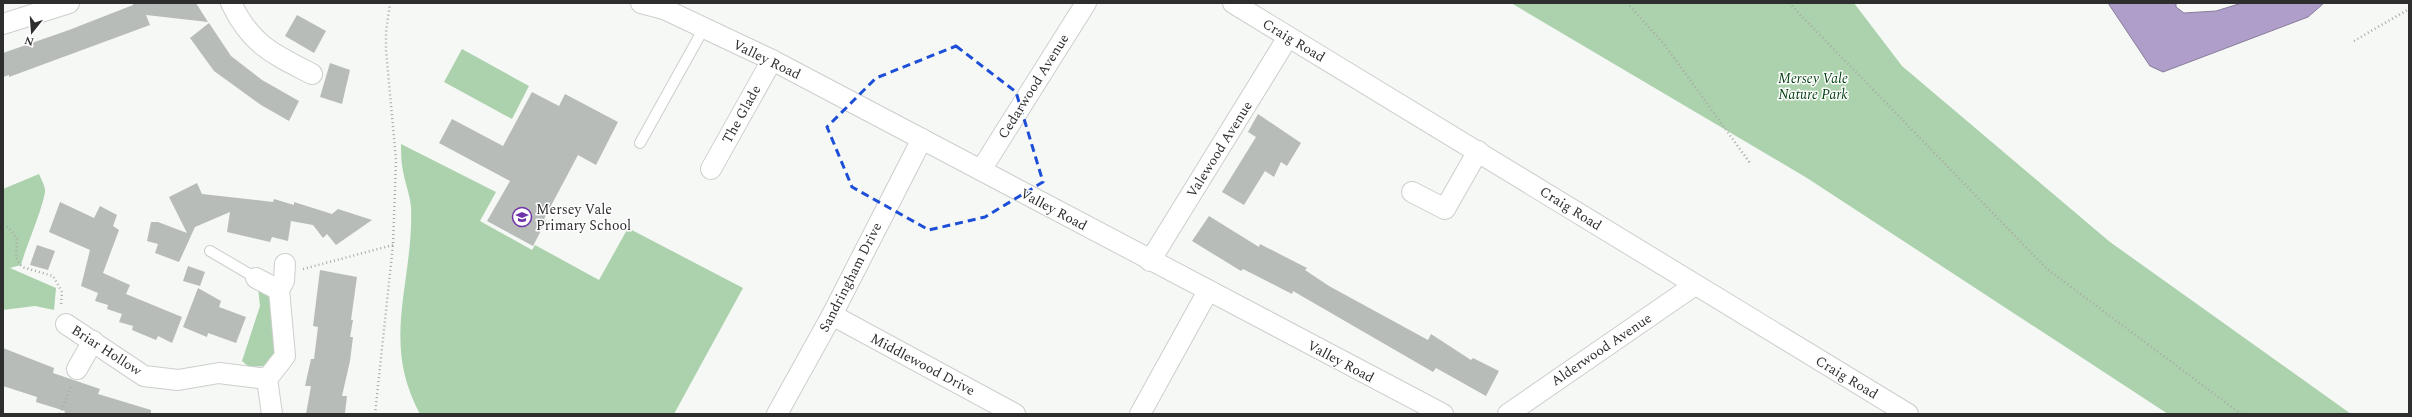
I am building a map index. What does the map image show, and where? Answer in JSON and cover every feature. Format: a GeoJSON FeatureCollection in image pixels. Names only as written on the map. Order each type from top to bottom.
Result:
{"type":"FeatureCollection","features":[{"type":"Feature","properties":{"kind":"street"},"geometry":{"type":"LineString","coordinates":[[3,24],[69,3]]}},
{"type":"Feature","properties":{"kind":"street"},"geometry":{"type":"LineString","coordinates":[[231,3],[242,25],[269,52],[312,74]]}},
{"type":"Feature","properties":{"kind":"street","name":"Valley Road"},"geometry":{"type":"LineString","coordinates":[[641,3],[664,6],[704,28],[772,60],[1443,414]]}},
{"type":"Feature","properties":{"kind":"street","name":"Cedarwood Avenue"},"geometry":{"type":"LineString","coordinates":[[981,170],[1086,3]]}},
{"type":"Feature","properties":{"kind":"street","name":"Craig Road"},"geometry":{"type":"LineString","coordinates":[[1233,3],[1908,414]]}},
{"type":"Feature","properties":{"kind":"street","name":"Valewood Avenue"},"geometry":{"type":"LineString","coordinates":[[1150,260],[1288,37]]}},
{"type":"Feature","properties":{"kind":"street","name":"The Glade"},"geometry":{"type":"LineString","coordinates":[[711,169],[772,60]]}},
{"type":"Feature","properties":{"kind":"street","name":"Sandringham Drive"},"geometry":{"type":"LineString","coordinates":[[777,414],[832,315],[922,139]]}},
{"type":"Feature","properties":{"kind":"street"},"geometry":{"type":"LineString","coordinates":[[1412,192],[1445,209],[1478,151]]}},
{"type":"Feature","properties":{"kind":"street"},"geometry":{"type":"LineString","coordinates":[[256,278],[283,276],[285,356],[266,379],[272,414]]}},
{"type":"Feature","properties":{"kind":"street","name":"Alderwood Avenue"},"geometry":{"type":"LineString","coordinates":[[1508,414],[1695,285]]}},
{"type":"Feature","properties":{"kind":"street"},"geometry":{"type":"LineString","coordinates":[[1140,414],[1208,291]]}},
{"type":"Feature","properties":{"kind":"street","name":"Middlewood Drive"},"geometry":{"type":"LineString","coordinates":[[832,315],[1015,414]]}},
{"type":"Feature","properties":{"kind":"street","name":"Briar Hollow"},"geometry":{"type":"LineString","coordinates":[[66,324],[144,376],[178,380],[219,373],[266,379]]}},
{"type":"Feature","properties":{"kind":"street"},"geometry":{"type":"LineString","coordinates":[[77,369],[93,341]]}},
{"type":"Feature","properties":{"kind":"lane"},"geometry":{"type":"LineString","coordinates":[[640,143],[704,28]]}},
{"type":"Feature","properties":{"kind":"lane"},"geometry":{"type":"LineString","coordinates":[[210,251],[256,278]]}},
{"type":"Feature","properties":{"kind":"path"},"geometry":{"type":"LineString","coordinates":[[375,414],[394,245],[396,160],[386,50],[386,32],[390,3]]}},
{"type":"Feature","properties":{"kind":"path"},"geometry":{"type":"LineString","coordinates":[[1627,3],[1664,44],[1750,163]]}},
{"type":"Feature","properties":{"kind":"path"},"geometry":{"type":"LineString","coordinates":[[1789,3],[2047,269],[2241,414]]}},
{"type":"Feature","properties":{"kind":"path"},"geometry":{"type":"LineString","coordinates":[[2354,41],[2409,9]]}},
{"type":"Feature","properties":{"kind":"path"},"geometry":{"type":"LineString","coordinates":[[3,225],[8,227],[17,238],[16,258],[22,267],[53,276],[62,292],[60,311],[66,324]]}},
{"type":"Feature","properties":{"kind":"path"},"geometry":{"type":"LineString","coordinates":[[283,276],[394,245]]}},
{"type":"Feature","properties":{"kind":"path"},"geometry":{"type":"LineString","coordinates":[[60,414],[77,369]]}},
{"type":"Feature","properties":{"kind":"highlighted area"},"geometry":{"type":"Polygon","coordinates":[[[956,46],[1016,92],[1043,182],[985,217],[929,230],[852,187],[827,127],[876,78],[956,46]]]}},
{"type":"Feature","properties":{"kind":"green space","name":"Mersey Vale Nature Park"},"geometry":{"type":"Polygon","coordinates":[[[1511,3],[1854,3],[1902,66],[2110,242],[2351,414],[2168,414],[1807,178],[1511,3]]]}},
{"type":"Feature","properties":{"kind":"green space"},"geometry":{"type":"Polygon","coordinates":[[[462,49],[529,86],[512,119],[444,82],[462,49]]]}},
{"type":"Feature","properties":{"kind":"green space"},"geometry":{"type":"Polygon","coordinates":[[[401,144],[496,192],[480,221],[532,250],[535,245],[599,280],[628,228],[743,288],[674,414],[420,414],[408,387],[402,361],[400,336],[411,234],[410,198],[402,168],[401,144]]]}},
{"type":"Feature","properties":{"kind":"green space"},"geometry":{"type":"Polygon","coordinates":[[[39,174],[45,189],[39,214],[21,265],[10,268],[56,288],[54,310],[35,306],[3,310],[3,189],[39,174]]]}},
{"type":"Feature","properties":{"kind":"green space"},"geometry":{"type":"Polygon","coordinates":[[[258,287],[269,291],[278,351],[265,366],[249,367],[242,361],[260,306],[258,287]]]}},
{"type":"Feature","properties":{"kind":"shaded area"},"geometry":{"type":"Polygon","coordinates":[[[2108,3],[2176,3],[2176,7],[2184,13],[2216,11],[2242,3],[2324,3],[2308,17],[2163,72],[2150,66],[2108,3]]]}},
{"type":"Feature","properties":{"kind":"building"},"geometry":{"type":"Polygon","coordinates":[[[133,3],[196,3],[208,22],[146,15],[150,25],[9,77],[9,75],[3,77],[3,53],[69,30],[133,5],[133,3]]]}},
{"type":"Feature","properties":{"kind":"building"},"geometry":{"type":"Polygon","coordinates":[[[297,15],[326,31],[314,53],[285,36],[297,15]]]}},
{"type":"Feature","properties":{"kind":"building"},"geometry":{"type":"Polygon","coordinates":[[[209,23],[231,56],[262,80],[299,101],[289,121],[261,105],[214,71],[190,38],[209,23]]]}},
{"type":"Feature","properties":{"kind":"building"},"geometry":{"type":"Polygon","coordinates":[[[330,63],[350,70],[342,104],[320,97],[330,63]]]}},
{"type":"Feature","properties":{"kind":"building"},"geometry":{"type":"Polygon","coordinates":[[[532,92],[559,106],[565,94],[618,122],[596,165],[578,155],[544,219],[546,221],[533,246],[487,221],[510,181],[439,143],[452,119],[503,146],[532,92]]]}},
{"type":"Feature","properties":{"kind":"building"},"geometry":{"type":"Polygon","coordinates":[[[1258,114],[1301,143],[1287,166],[1281,162],[1274,177],[1265,171],[1244,205],[1222,192],[1256,137],[1248,132],[1258,114]]]}},
{"type":"Feature","properties":{"kind":"building"},"geometry":{"type":"Polygon","coordinates":[[[197,183],[202,194],[273,202],[274,199],[294,205],[294,202],[332,214],[338,209],[372,220],[336,245],[327,234],[323,238],[313,225],[291,221],[288,241],[272,237],[270,242],[227,232],[230,212],[195,227],[179,262],[155,253],[158,244],[147,241],[151,222],[158,222],[187,233],[169,197],[197,183]]]}},
{"type":"Feature","properties":{"kind":"building"},"geometry":{"type":"Polygon","coordinates":[[[60,202],[94,218],[100,206],[117,215],[113,226],[119,230],[103,273],[130,285],[126,294],[182,317],[172,343],[158,336],[156,340],[132,330],[133,326],[119,322],[122,314],[107,309],[108,305],[95,301],[98,293],[81,286],[90,250],[49,232],[60,202]]]}},
{"type":"Feature","properties":{"kind":"building"},"geometry":{"type":"Polygon","coordinates":[[[1209,216],[1259,247],[1260,244],[1307,268],[1305,270],[1329,286],[1428,340],[1431,334],[1471,360],[1473,358],[1499,371],[1486,396],[1436,368],[1433,372],[1293,291],[1292,294],[1243,269],[1241,271],[1192,241],[1209,216]]]}},
{"type":"Feature","properties":{"kind":"building"},"geometry":{"type":"Polygon","coordinates":[[[37,245],[55,251],[48,270],[30,265],[37,245]]]}},
{"type":"Feature","properties":{"kind":"building"},"geometry":{"type":"Polygon","coordinates":[[[188,266],[205,272],[200,286],[183,281],[188,266]]]}},
{"type":"Feature","properties":{"kind":"building"},"geometry":{"type":"Polygon","coordinates":[[[320,270],[357,277],[351,320],[353,320],[350,337],[353,337],[350,361],[342,396],[347,396],[345,413],[306,414],[311,386],[305,386],[311,359],[314,359],[318,327],[313,326],[320,270]]]}},
{"type":"Feature","properties":{"kind":"building"},"geometry":{"type":"Polygon","coordinates":[[[198,288],[221,301],[219,307],[246,317],[236,343],[208,333],[207,337],[183,327],[198,288]]]}},
{"type":"Feature","properties":{"kind":"building"},"geometry":{"type":"Polygon","coordinates":[[[3,348],[54,368],[53,373],[100,389],[98,394],[151,410],[151,414],[64,414],[65,411],[36,402],[37,397],[3,386],[3,348]]]}},
{"type":"Feature","properties":{"kind":"place","name":"Mersey Vale Primary School"},"geometry":{"type":"Point","coordinates":[522,217]}}]}
